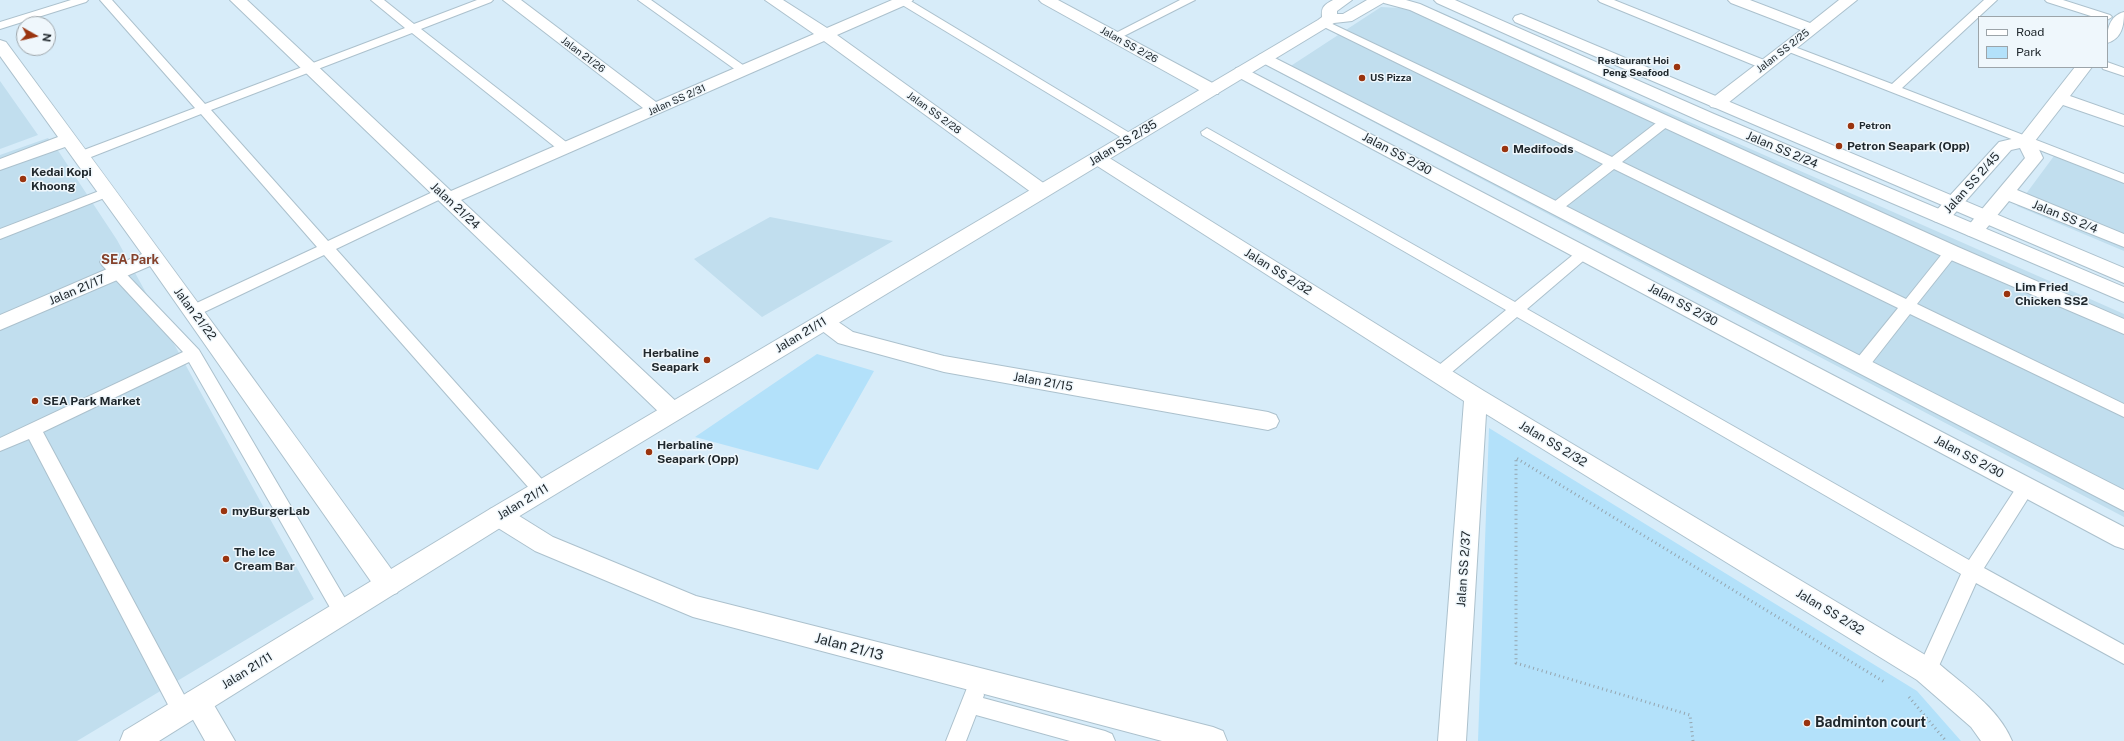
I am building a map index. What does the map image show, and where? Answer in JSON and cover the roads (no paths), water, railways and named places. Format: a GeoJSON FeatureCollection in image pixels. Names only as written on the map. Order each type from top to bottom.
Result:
{"type":"FeatureCollection","features":[{"type":"Feature","properties":{"kind":"street","name":"Jalan 21/24"},"geometry":{"type":"LineString","coordinates":[[238,0],[673,412]]}},
{"type":"Feature","properties":{"kind":"street","name":"Jalan 21/26"},"geometry":{"type":"LineString","coordinates":[[511,0],[655,109]]}},
{"type":"Feature","properties":{"kind":"street","name":"Jalan SS 2/28"},"geometry":{"type":"LineString","coordinates":[[772,0],[826,35],[1042,191]]}},
{"type":"Feature","properties":{"kind":"street","name":"Jalan SS 2/31"},"geometry":{"type":"LineString","coordinates":[[445,196],[565,148],[904,0]]}},
{"type":"Feature","properties":{"kind":"street","name":"Jalan SS 2/26"},"geometry":{"type":"LineString","coordinates":[[1047,0],[1212,90]]}},
{"type":"Feature","properties":{"kind":"street"},"geometry":{"type":"LineString","coordinates":[[1327,21],[1329,9],[1344,0]]}},
{"type":"Feature","properties":{"kind":"street","name":"Jalan SS 2/35"},"geometry":{"type":"LineString","coordinates":[[916,267],[1327,21],[1346,18],[1378,0]]}},
{"type":"Feature","properties":{"kind":"street"},"geometry":{"type":"LineString","coordinates":[[1389,0],[1415,7],[1951,252],[2124,327]]}},
{"type":"Feature","properties":{"kind":"street","name":"Jalan SS 2/24"},"geometry":{"type":"LineString","coordinates":[[1442,0],[1708,118],[1980,224],[2124,276]]}},
{"type":"Feature","properties":{"kind":"street","name":"Jalan SS 2/24"},"geometry":{"type":"LineString","coordinates":[[1478,0],[1717,103],[1948,211]]}},
{"type":"Feature","properties":{"kind":"street"},"geometry":{"type":"LineString","coordinates":[[1736,0],[1812,29]]}},
{"type":"Feature","properties":{"kind":"street","name":"Jalan SS 2/25"},"geometry":{"type":"LineString","coordinates":[[1717,103],[1849,0]]}},
{"type":"Feature","properties":{"kind":"street"},"geometry":{"type":"LineString","coordinates":[[2108,36],[2116,19]]}},
{"type":"Feature","properties":{"kind":"street","name":"Jalan 21/22"},"geometry":{"type":"LineString","coordinates":[[0,45],[192,311],[212,336],[388,585]]}},
{"type":"Feature","properties":{"kind":"street"},"geometry":{"type":"LineString","coordinates":[[1265,58],[2124,501]]}},
{"type":"Feature","properties":{"kind":"street"},"geometry":{"type":"LineString","coordinates":[[1980,224],[2007,193],[2034,158],[2026,141],[2083,68]]}},
{"type":"Feature","properties":{"kind":"street","name":"Jalan SS 2/30"},"geometry":{"type":"LineString","coordinates":[[1242,72],[2124,539]]}},
{"type":"Feature","properties":{"kind":"street"},"geometry":{"type":"LineString","coordinates":[[2060,98],[2124,121]]}},
{"type":"Feature","properties":{"kind":"street"},"geometry":{"type":"LineString","coordinates":[[0,165],[69,139]]}},
{"type":"Feature","properties":{"kind":"street","name":"Jalan SS 2/45"},"geometry":{"type":"LineString","coordinates":[[1948,211],[2005,146],[2026,141]]}},
{"type":"Feature","properties":{"kind":"street","name":"Jalan SS 2/32"},"geometry":{"type":"LineString","coordinates":[[1097,158],[1476,397],[1927,671],[1981,718],[1998,741]]}},
{"type":"Feature","properties":{"kind":"street","name":"Jalan SS 2/4"},"geometry":{"type":"LineString","coordinates":[[2007,193],[2124,241]]}},
{"type":"Feature","properties":{"kind":"street","name":"Jalan SS 2/24"},"geometry":{"type":"LineString","coordinates":[[1980,224],[2124,295]]}},
{"type":"Feature","properties":{"kind":"street","name":"Jalan 21/17"},"geometry":{"type":"LineString","coordinates":[[0,323],[112,267],[149,251]]}},
{"type":"Feature","properties":{"kind":"street","name":"Jalan 21/17"},"geometry":{"type":"LineString","coordinates":[[0,307],[112,267]]}},
{"type":"Feature","properties":{"kind":"street","name":"Jalan 21/11"},"geometry":{"type":"LineString","coordinates":[[134,741],[499,516],[916,267]]}},
{"type":"Feature","properties":{"kind":"street","name":"Jalan 21/15"},"geometry":{"type":"LineString","coordinates":[[824,322],[846,338],[944,364],[1268,421]]}},
{"type":"Feature","properties":{"kind":"street","name":"Jalan SS 2/37"},"geometry":{"type":"LineString","coordinates":[[1452,741],[1476,397]]}},
{"type":"Feature","properties":{"kind":"street","name":"Jalan 21/13"},"geometry":{"type":"LineString","coordinates":[[499,516],[544,544],[693,606],[975,692],[1213,741]]}},
{"type":"Feature","properties":{"kind":"street"},"geometry":{"type":"LineString","coordinates":[[190,707],[221,741]]}},
{"type":"Feature","properties":{"kind":"lane"},"geometry":{"type":"LineString","coordinates":[[0,26],[82,0]]}},
{"type":"Feature","properties":{"kind":"lane"},"geometry":{"type":"LineString","coordinates":[[106,0],[542,491]]}},
{"type":"Feature","properties":{"kind":"lane"},"geometry":{"type":"LineString","coordinates":[[377,0],[565,148]]}},
{"type":"Feature","properties":{"kind":"lane"},"geometry":{"type":"LineString","coordinates":[[80,156],[487,0]]}},
{"type":"Feature","properties":{"kind":"lane"},"geometry":{"type":"LineString","coordinates":[[644,0],[744,70]]}},
{"type":"Feature","properties":{"kind":"lane"},"geometry":{"type":"LineString","coordinates":[[904,0],[1132,138]]}},
{"type":"Feature","properties":{"kind":"lane"},"geometry":{"type":"LineString","coordinates":[[1114,37],[1189,0]]}},
{"type":"Feature","properties":{"kind":"lane"},"geometry":{"type":"LineString","coordinates":[[1604,0],[1766,65]]}},
{"type":"Feature","properties":{"kind":"lane"},"geometry":{"type":"LineString","coordinates":[[1894,89],[1991,0]]}},
{"type":"Feature","properties":{"kind":"lane"},"geometry":{"type":"LineString","coordinates":[[2051,0],[2106,16]]}},
{"type":"Feature","properties":{"kind":"lane"},"geometry":{"type":"LineString","coordinates":[[1327,21],[1612,162],[2124,411]]}},
{"type":"Feature","properties":{"kind":"lane"},"geometry":{"type":"LineString","coordinates":[[1788,48],[2124,179]]}},
{"type":"Feature","properties":{"kind":"lane"},"geometry":{"type":"LineString","coordinates":[[2108,66],[2124,72]]}},
{"type":"Feature","properties":{"kind":"lane"},"geometry":{"type":"LineString","coordinates":[[1555,208],[1664,122]]}},
{"type":"Feature","properties":{"kind":"lane"},"geometry":{"type":"LineString","coordinates":[[1206,132],[1515,311],[1972,571],[2124,655]]}},
{"type":"Feature","properties":{"kind":"lane"},"geometry":{"type":"LineString","coordinates":[[0,234],[107,192]]}},
{"type":"Feature","properties":{"kind":"lane"},"geometry":{"type":"LineString","coordinates":[[192,311],[326,248],[445,196]]}},
{"type":"Feature","properties":{"kind":"lane"},"geometry":{"type":"LineString","coordinates":[[1861,366],[1951,252]]}},
{"type":"Feature","properties":{"kind":"lane"},"geometry":{"type":"LineString","coordinates":[[1439,374],[1584,253]]}},
{"type":"Feature","properties":{"kind":"lane"},"geometry":{"type":"LineString","coordinates":[[112,267],[190,350],[343,612]]}},
{"type":"Feature","properties":{"kind":"lane"},"geometry":{"type":"LineString","coordinates":[[0,445],[33,430],[190,350],[212,336]]}},
{"type":"Feature","properties":{"kind":"lane"},"geometry":{"type":"LineString","coordinates":[[33,430],[190,707]]}},
{"type":"Feature","properties":{"kind":"lane"},"geometry":{"type":"LineString","coordinates":[[1927,671],[1972,571],[2026,487]]}},
{"type":"Feature","properties":{"kind":"lane"},"geometry":{"type":"LineString","coordinates":[[956,741],[975,692],[1069,736],[1105,741]]}},
{"type":"Feature","properties":{"kind":"place","name":"Restaurant Hoi Peng Seafood"},"geometry":{"type":"Point","coordinates":[1677,67]}},
{"type":"Feature","properties":{"kind":"place","name":"US Pizza"},"geometry":{"type":"Point","coordinates":[1362,78]}},
{"type":"Feature","properties":{"kind":"place","name":"Petron"},"geometry":{"type":"Point","coordinates":[1851,126]}},
{"type":"Feature","properties":{"kind":"place","name":"Petron Seapark (Opp)"},"geometry":{"type":"Point","coordinates":[1839,146]}},
{"type":"Feature","properties":{"kind":"place","name":"Medifoods"},"geometry":{"type":"Point","coordinates":[1505,149]}},
{"type":"Feature","properties":{"kind":"place","name":"Kedai Kopi Khoong"},"geometry":{"type":"Point","coordinates":[23,179]}},
{"type":"Feature","properties":{"kind":"place","name":"Lim Fried Chicken SS2"},"geometry":{"type":"Point","coordinates":[2007,294]}},
{"type":"Feature","properties":{"kind":"place","name":"Herbaline Seapark"},"geometry":{"type":"Point","coordinates":[707,360]}},
{"type":"Feature","properties":{"kind":"place","name":"SEA Park Market"},"geometry":{"type":"Point","coordinates":[35,401]}},
{"type":"Feature","properties":{"kind":"place","name":"Herbaline Seapark (Opp)"},"geometry":{"type":"Point","coordinates":[649,452]}},
{"type":"Feature","properties":{"kind":"place","name":"myBurgerLab"},"geometry":{"type":"Point","coordinates":[224,511]}},
{"type":"Feature","properties":{"kind":"place","name":"The Ice Cream Bar"},"geometry":{"type":"Point","coordinates":[226,559]}},
{"type":"Feature","properties":{"kind":"place","name":"Badminton court"},"geometry":{"type":"Point","coordinates":[1807,723]}},
{"type":"Feature","properties":{"kind":"district","name":"SEA Park"},"geometry":{"type":"Point","coordinates":[130,260]}}]}
